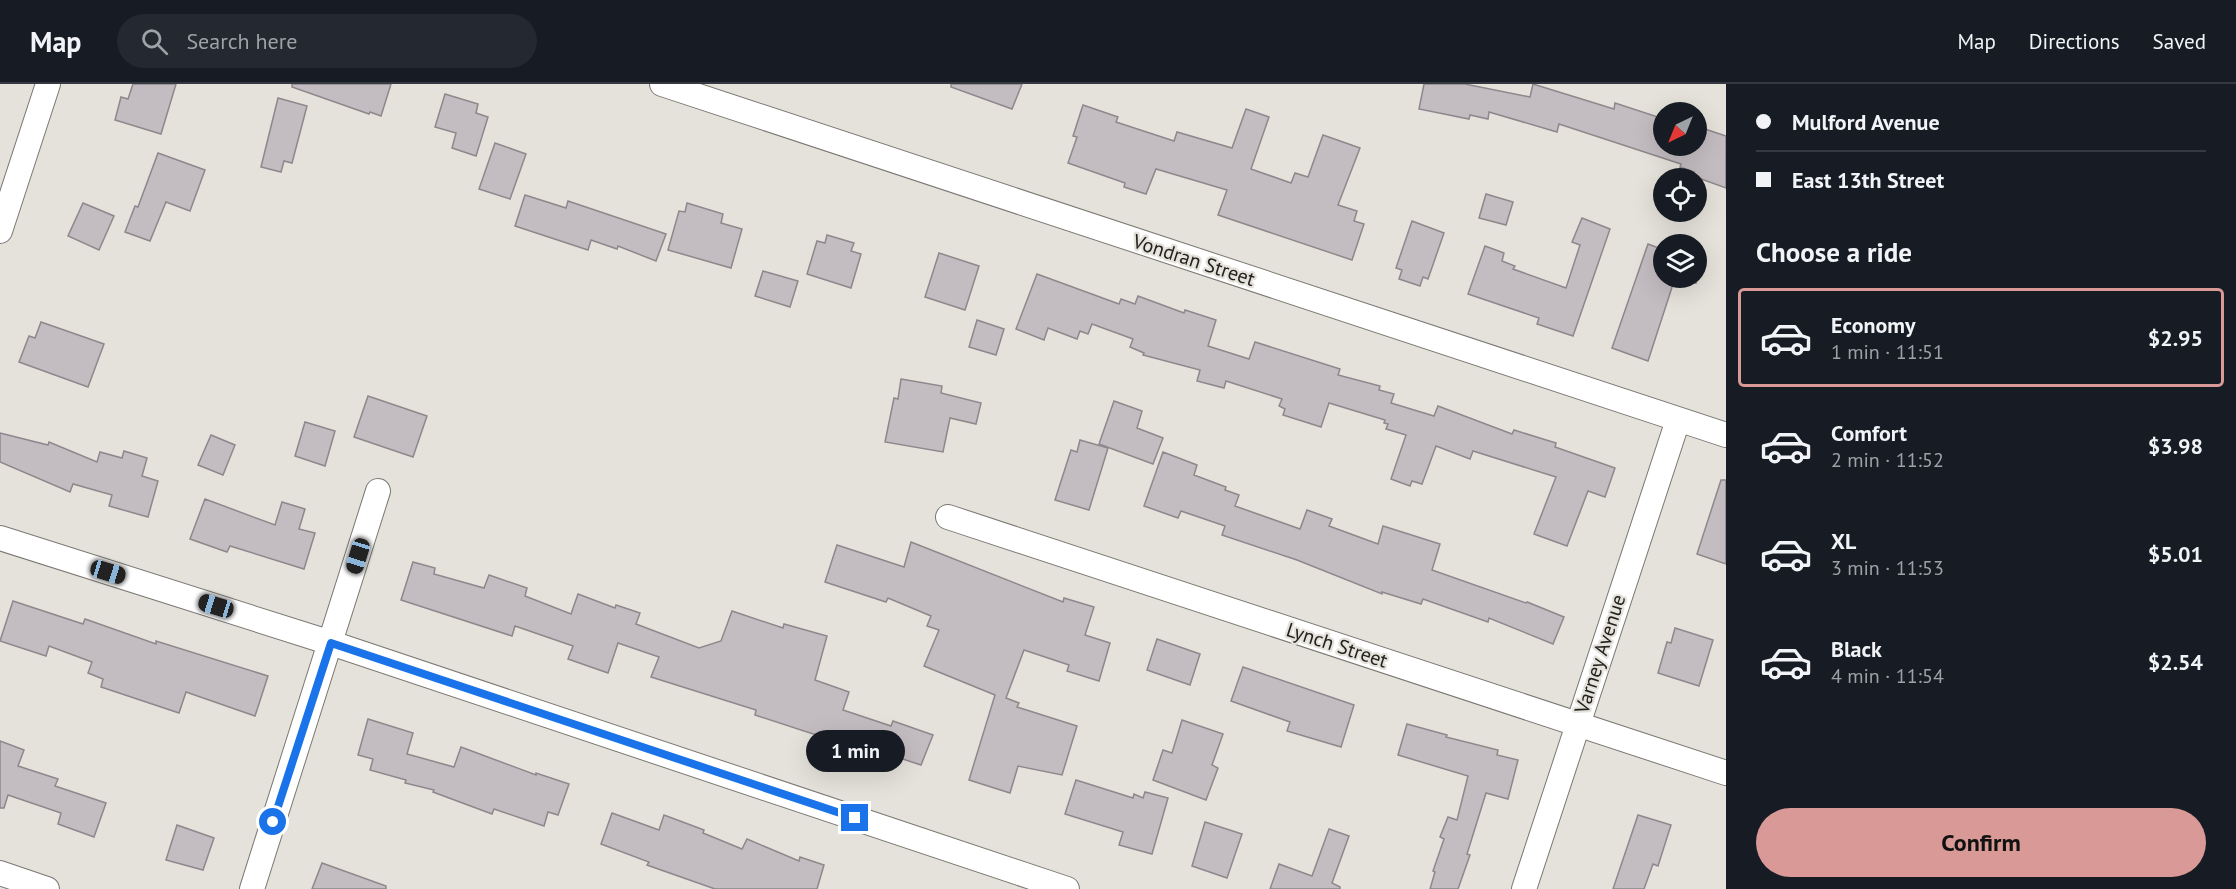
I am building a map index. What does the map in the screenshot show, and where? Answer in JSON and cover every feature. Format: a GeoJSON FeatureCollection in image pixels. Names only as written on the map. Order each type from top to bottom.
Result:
{"type":"FeatureCollection","features":[{"type":"Feature","properties":{"kind":"street"},"geometry":{"type":"LineString","coordinates":[[0,231],[48,84]]}},
{"type":"Feature","properties":{"kind":"street","name":"Vondran Street"},"geometry":{"type":"LineString","coordinates":[[662,84],[1726,435]]}},
{"type":"Feature","properties":{"kind":"street","name":"Varney Avenue"},"geometry":{"type":"LineString","coordinates":[[1524,889],[1678,420]]}},
{"type":"Feature","properties":{"kind":"street"},"geometry":{"type":"LineString","coordinates":[[252,889],[378,491]]}},
{"type":"Feature","properties":{"kind":"street","name":"Lynch Street"},"geometry":{"type":"LineString","coordinates":[[948,518],[1726,773]]}},
{"type":"Feature","properties":{"kind":"street"},"geometry":{"type":"LineString","coordinates":[[0,538],[331,643],[1067,889]]}},
{"type":"Feature","properties":{"kind":"street"},"geometry":{"type":"LineString","coordinates":[[0,873],[47,889]]}},
{"type":"Feature","properties":{"kind":"building"},"geometry":{"type":"Polygon","coordinates":[[[133,84],[176,84],[161,134],[115,120],[121,97],[128,99],[133,84]]]}},
{"type":"Feature","properties":{"kind":"building"},"geometry":{"type":"Polygon","coordinates":[[[292,84],[391,84],[381,116],[370,112],[369,114],[292,87],[292,84]]]}},
{"type":"Feature","properties":{"kind":"building"},"geometry":{"type":"Polygon","coordinates":[[[951,84],[1022,84],[1012,109],[951,87],[951,84]]]}},
{"type":"Feature","properties":{"kind":"building"},"geometry":{"type":"Polygon","coordinates":[[[1424,84],[1465,84],[1530,97],[1533,84],[1614,109],[1615,103],[1653,115],[1653,155],[1559,124],[1557,132],[1489,112],[1488,119],[1470,115],[1469,119],[1419,109],[1424,84]]]}},
{"type":"Feature","properties":{"kind":"building"},"geometry":{"type":"Polygon","coordinates":[[[445,94],[478,104],[476,113],[488,117],[476,156],[452,148],[456,133],[435,127],[445,94]]]}},
{"type":"Feature","properties":{"kind":"building"},"geometry":{"type":"Polygon","coordinates":[[[278,98],[307,106],[292,163],[284,161],[281,172],[261,167],[278,98]]]}},
{"type":"Feature","properties":{"kind":"building"},"geometry":{"type":"Polygon","coordinates":[[[1083,105],[1118,117],[1116,122],[1174,141],[1177,132],[1232,148],[1246,109],[1269,117],[1251,169],[1291,183],[1295,173],[1308,177],[1323,135],[1360,148],[1338,205],[1357,211],[1354,221],[1364,224],[1352,260],[1218,215],[1227,190],[1156,169],[1146,194],[1124,187],[1125,183],[1068,163],[1077,137],[1073,136],[1083,105]]]}},
{"type":"Feature","properties":{"kind":"building"},"geometry":{"type":"Polygon","coordinates":[[[1707,130],[1726,136],[1726,188],[1707,181],[1707,168],[1683,168],[1680,167],[1681,164],[1657,156],[1707,156],[1707,130]]]}},
{"type":"Feature","properties":{"kind":"building"},"geometry":{"type":"Polygon","coordinates":[[[495,143],[526,154],[510,199],[479,189],[495,143]]]}},
{"type":"Feature","properties":{"kind":"building"},"geometry":{"type":"Polygon","coordinates":[[[158,153],[205,170],[190,211],[166,202],[150,241],[125,232],[135,206],[138,207],[158,153]]]}},
{"type":"Feature","properties":{"kind":"building"},"geometry":{"type":"Polygon","coordinates":[[[1486,194],[1513,202],[1506,225],[1479,218],[1486,194]]]}},
{"type":"Feature","properties":{"kind":"building"},"geometry":{"type":"Polygon","coordinates":[[[525,195],[566,208],[568,201],[666,234],[656,261],[618,246],[617,249],[591,240],[588,250],[515,226],[525,195]]]}},
{"type":"Feature","properties":{"kind":"building"},"geometry":{"type":"Polygon","coordinates":[[[83,203],[114,216],[99,250],[68,236],[83,203]]]}},
{"type":"Feature","properties":{"kind":"building"},"geometry":{"type":"Polygon","coordinates":[[[687,203],[723,214],[721,223],[742,229],[731,268],[668,250],[679,211],[685,212],[687,203]]]}},
{"type":"Feature","properties":{"kind":"building"},"geometry":{"type":"Polygon","coordinates":[[[1582,218],[1610,229],[1573,336],[1537,324],[1539,318],[1468,294],[1485,246],[1504,253],[1502,261],[1515,266],[1513,269],[1566,288],[1580,245],[1572,242],[1582,218]]]}},
{"type":"Feature","properties":{"kind":"building"},"geometry":{"type":"Polygon","coordinates":[[[1412,221],[1444,233],[1428,279],[1423,277],[1420,286],[1399,279],[1402,270],[1396,268],[1412,221]]]}},
{"type":"Feature","properties":{"kind":"building"},"geometry":{"type":"Polygon","coordinates":[[[827,235],[854,243],[851,251],[861,254],[851,288],[807,274],[817,241],[825,243],[827,235]]]}},
{"type":"Feature","properties":{"kind":"building"},"geometry":{"type":"Polygon","coordinates":[[[1648,244],[1653,246],[1653,288],[1672,288],[1648,361],[1612,348],[1648,244]]]}},
{"type":"Feature","properties":{"kind":"building"},"geometry":{"type":"Polygon","coordinates":[[[939,253],[979,266],[965,310],[925,297],[939,253]]]}},
{"type":"Feature","properties":{"kind":"building"},"geometry":{"type":"Polygon","coordinates":[[[763,271],[798,281],[790,307],[755,296],[763,271]]]}},
{"type":"Feature","properties":{"kind":"building"},"geometry":{"type":"Polygon","coordinates":[[[1037,274],[1119,304],[1121,299],[1135,304],[1138,296],[1184,313],[1185,310],[1216,320],[1208,346],[1249,359],[1255,342],[1340,369],[1338,375],[1380,386],[1379,390],[1394,394],[1391,403],[1434,416],[1438,406],[1512,434],[1514,430],[1556,443],[1555,447],[1615,468],[1605,497],[1588,491],[1567,546],[1534,534],[1556,477],[1473,451],[1470,459],[1436,446],[1422,484],[1412,481],[1410,486],[1391,479],[1406,435],[1386,429],[1388,424],[1384,423],[1385,420],[1329,403],[1321,427],[1283,415],[1285,409],[1279,406],[1282,399],[1226,381],[1224,388],[1197,381],[1200,370],[1143,355],[1144,353],[1130,347],[1133,339],[1092,324],[1088,334],[1080,331],[1077,339],[1048,328],[1044,340],[1016,329],[1037,274]]]}},
{"type":"Feature","properties":{"kind":"building"},"geometry":{"type":"Polygon","coordinates":[[[977,320],[1004,329],[996,355],[969,347],[977,320]]]}},
{"type":"Feature","properties":{"kind":"building"},"geometry":{"type":"Polygon","coordinates":[[[41,322],[104,344],[88,387],[19,362],[29,336],[35,338],[41,322]]]}},
{"type":"Feature","properties":{"kind":"building"},"geometry":{"type":"Polygon","coordinates":[[[901,379],[942,386],[941,393],[981,403],[976,424],[950,418],[943,452],[885,442],[894,398],[898,399],[901,379]]]}},
{"type":"Feature","properties":{"kind":"building"},"geometry":{"type":"Polygon","coordinates":[[[368,396],[427,416],[413,457],[354,437],[368,396]]]}},
{"type":"Feature","properties":{"kind":"building"},"geometry":{"type":"Polygon","coordinates":[[[1114,401],[1142,411],[1137,428],[1163,438],[1153,464],[1099,444],[1114,401]]]}},
{"type":"Feature","properties":{"kind":"building"},"geometry":{"type":"Polygon","coordinates":[[[305,422],[335,431],[325,466],[295,456],[305,422]]]}},
{"type":"Feature","properties":{"kind":"building"},"geometry":{"type":"Polygon","coordinates":[[[0,433],[48,445],[49,442],[97,462],[100,452],[122,458],[124,451],[147,458],[142,476],[158,481],[148,517],[109,506],[112,495],[73,484],[70,492],[0,462],[0,433]]]}},
{"type":"Feature","properties":{"kind":"building"},"geometry":{"type":"Polygon","coordinates":[[[211,435],[235,445],[223,475],[198,465],[211,435]]]}},
{"type":"Feature","properties":{"kind":"building"},"geometry":{"type":"Polygon","coordinates":[[[1080,440],[1108,448],[1089,510],[1055,500],[1071,450],[1077,452],[1080,440]]]}},
{"type":"Feature","properties":{"kind":"building"},"geometry":{"type":"Polygon","coordinates":[[[1163,452],[1197,465],[1194,475],[1226,487],[1225,490],[1239,495],[1235,506],[1300,529],[1307,510],[1332,519],[1329,526],[1378,544],[1383,526],[1440,544],[1432,570],[1564,617],[1553,644],[1489,618],[1488,622],[1423,599],[1421,604],[1382,592],[1382,594],[1297,560],[1222,535],[1225,526],[1181,511],[1178,518],[1144,506],[1163,452]]]}},
{"type":"Feature","properties":{"kind":"building"},"geometry":{"type":"Polygon","coordinates":[[[1721,480],[1726,480],[1726,564],[1697,554],[1721,480]]]}},
{"type":"Feature","properties":{"kind":"building"},"geometry":{"type":"Polygon","coordinates":[[[205,499],[275,525],[282,502],[305,509],[299,529],[315,533],[304,569],[230,546],[227,552],[190,539],[205,499]]]}},
{"type":"Feature","properties":{"kind":"building"},"geometry":{"type":"Polygon","coordinates":[[[911,542],[1063,602],[1064,598],[1094,607],[1085,635],[1110,643],[1099,681],[1067,671],[1069,665],[1024,650],[1006,698],[1019,703],[1017,707],[1077,726],[1062,775],[1018,766],[1010,793],[969,780],[995,695],[924,666],[939,630],[927,626],[931,616],[888,598],[886,602],[825,582],[837,545],[904,567],[911,542]]]}},
{"type":"Feature","properties":{"kind":"building"},"geometry":{"type":"Polygon","coordinates":[[[413,562],[435,568],[434,574],[484,588],[489,575],[527,588],[525,596],[571,614],[578,594],[615,608],[616,605],[640,613],[636,624],[699,648],[721,641],[732,611],[783,628],[784,624],[827,636],[815,680],[849,692],[843,710],[891,726],[893,721],[933,735],[921,765],[857,744],[856,748],[755,715],[756,710],[651,677],[659,657],[618,643],[608,673],[568,659],[573,646],[515,626],[512,636],[401,600],[413,562]]]}},
{"type":"Feature","properties":{"kind":"building"},"geometry":{"type":"Polygon","coordinates":[[[13,601],[83,624],[85,619],[156,644],[156,641],[268,676],[255,716],[186,692],[179,713],[101,687],[103,679],[88,673],[92,662],[49,646],[46,656],[0,641],[13,601]]]}},
{"type":"Feature","properties":{"kind":"building"},"geometry":{"type":"Polygon","coordinates":[[[1675,628],[1713,640],[1699,686],[1658,673],[1667,642],[1671,643],[1675,628]]]}},
{"type":"Feature","properties":{"kind":"building"},"geometry":{"type":"Polygon","coordinates":[[[1157,639],[1200,654],[1190,685],[1147,670],[1157,639]]]}},
{"type":"Feature","properties":{"kind":"building"},"geometry":{"type":"Polygon","coordinates":[[[1243,667],[1354,705],[1341,747],[1287,731],[1290,722],[1231,701],[1243,667]]]}},
{"type":"Feature","properties":{"kind":"building"},"geometry":{"type":"Polygon","coordinates":[[[368,719],[413,733],[407,754],[454,767],[461,747],[536,775],[536,773],[569,784],[558,815],[548,812],[544,826],[494,809],[492,814],[433,792],[434,790],[405,783],[406,780],[370,770],[373,759],[358,755],[368,719]]]}},
{"type":"Feature","properties":{"kind":"building"},"geometry":{"type":"Polygon","coordinates":[[[1182,720],[1223,734],[1212,765],[1218,768],[1206,800],[1153,780],[1163,750],[1172,753],[1182,720]]]}},
{"type":"Feature","properties":{"kind":"building"},"geometry":{"type":"Polygon","coordinates":[[[1407,724],[1498,750],[1497,755],[1518,760],[1508,799],[1486,793],[1467,854],[1470,855],[1458,889],[1430,889],[1435,872],[1433,871],[1444,839],[1440,837],[1448,817],[1457,820],[1468,776],[1398,755],[1407,724]]]}},
{"type":"Feature","properties":{"kind":"building"},"geometry":{"type":"Polygon","coordinates":[[[0,741],[24,750],[18,766],[58,779],[55,786],[106,803],[94,837],[58,824],[61,813],[8,795],[4,808],[0,808],[0,741]]]}},
{"type":"Feature","properties":{"kind":"building"},"geometry":{"type":"Polygon","coordinates":[[[1076,780],[1133,798],[1134,794],[1143,798],[1145,792],[1168,798],[1152,854],[1119,845],[1123,832],[1065,814],[1076,780]]]}},
{"type":"Feature","properties":{"kind":"building"},"geometry":{"type":"Polygon","coordinates":[[[612,813],[659,830],[664,815],[704,830],[703,833],[742,849],[747,839],[799,861],[800,857],[824,865],[817,889],[715,889],[647,865],[649,862],[601,844],[612,813]]]}},
{"type":"Feature","properties":{"kind":"building"},"geometry":{"type":"Polygon","coordinates":[[[1638,815],[1671,825],[1658,866],[1653,864],[1644,889],[1613,889],[1638,815]]]}},
{"type":"Feature","properties":{"kind":"building"},"geometry":{"type":"Polygon","coordinates":[[[1205,822],[1242,834],[1227,878],[1192,866],[1205,822]]]}},
{"type":"Feature","properties":{"kind":"building"},"geometry":{"type":"Polygon","coordinates":[[[177,825],[214,838],[203,870],[166,860],[177,825]]]}},
{"type":"Feature","properties":{"kind":"building"},"geometry":{"type":"Polygon","coordinates":[[[1329,829],[1349,836],[1332,883],[1340,889],[1270,889],[1279,864],[1312,876],[1329,829]]]}},
{"type":"Feature","properties":{"kind":"building"},"geometry":{"type":"Polygon","coordinates":[[[322,863],[386,886],[386,889],[312,889],[322,863]]]}},
{"type":"Feature","properties":{"kind":"route"},"geometry":{"type":"LineString","coordinates":[[273,822],[331,643],[855,818]]}}]}
